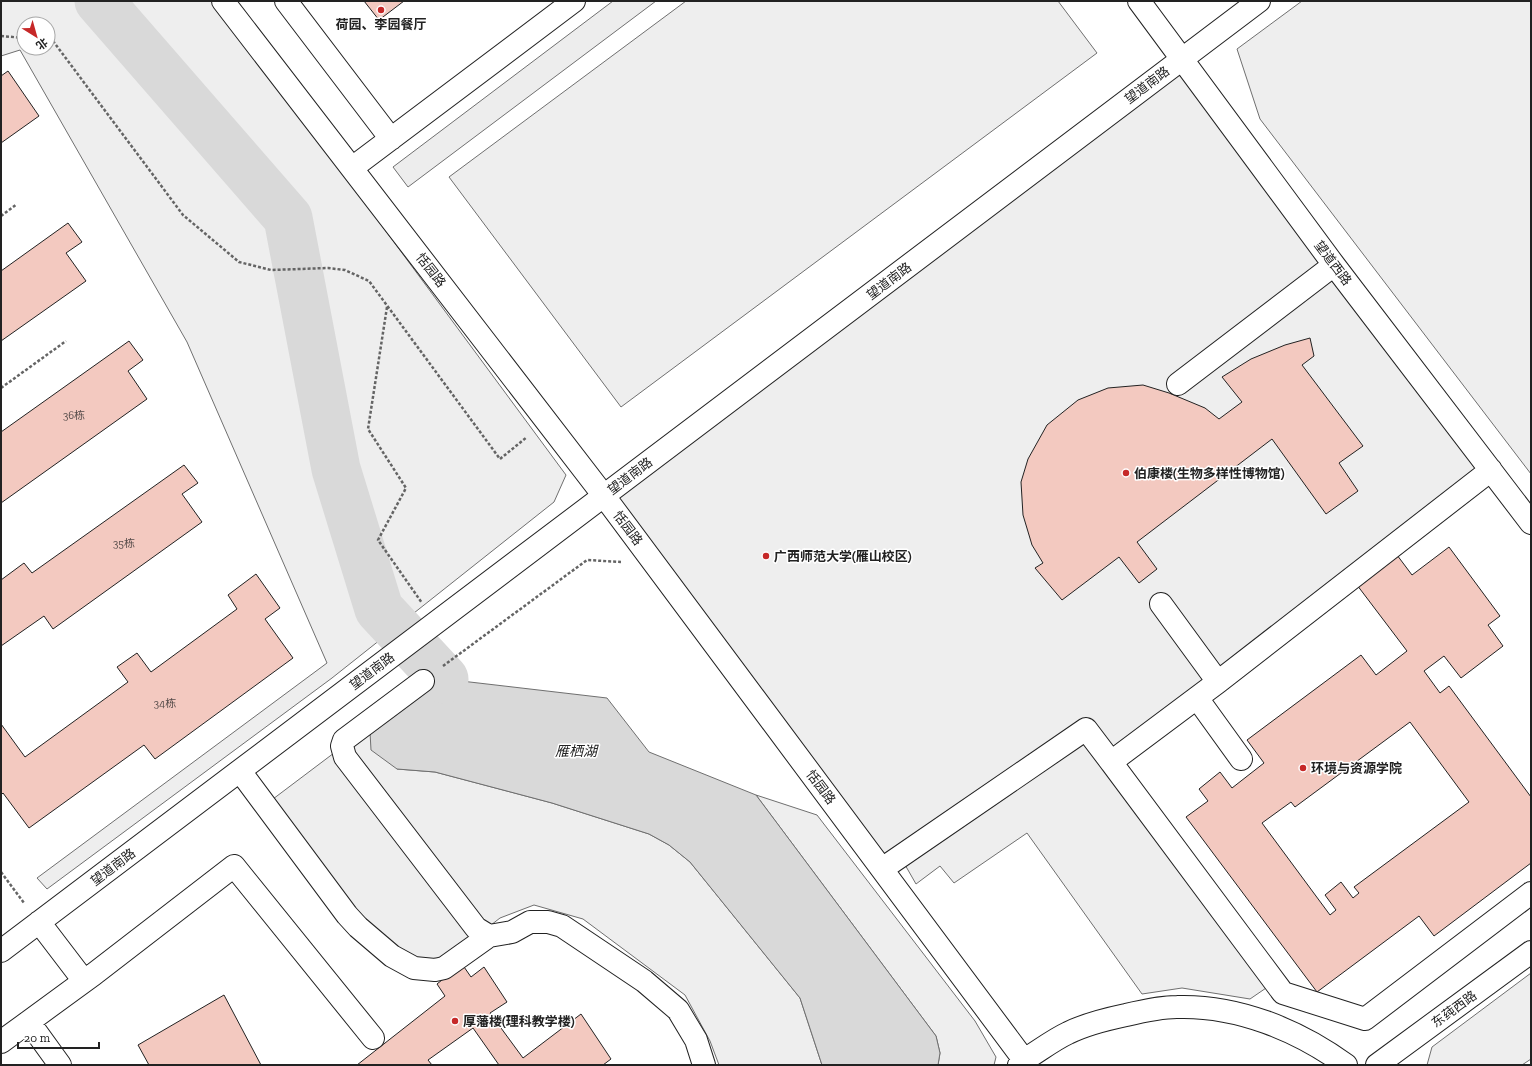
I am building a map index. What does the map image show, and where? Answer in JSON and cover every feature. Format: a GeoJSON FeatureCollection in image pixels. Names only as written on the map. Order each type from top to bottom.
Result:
{"type":"FeatureCollection","features":[{"type":"Feature","properties":{"kind":"street","name":"恬园路"},"geometry":{"type":"LineString","coordinates":[[223,1],[604,496],[882,869],[1022,1062]]}},
{"type":"Feature","properties":{"kind":"street"},"geometry":{"type":"LineString","coordinates":[[286,1],[391,139]]}},
{"type":"Feature","properties":{"kind":"street"},"geometry":{"type":"LineString","coordinates":[[352,168],[574,1]]}},
{"type":"Feature","properties":{"kind":"street","name":"望道西路"},"geometry":{"type":"LineString","coordinates":[[1139,1],[1334,265],[1531,523]]}},
{"type":"Feature","properties":{"kind":"street","name":"望道南路"},"geometry":{"type":"LineString","coordinates":[[1,951],[1259,1]]}},
{"type":"Feature","properties":{"kind":"street"},"geometry":{"type":"LineString","coordinates":[[1178,384],[1334,265]]}},
{"type":"Feature","properties":{"kind":"street"},"geometry":{"type":"LineString","coordinates":[[1111,762],[1218,682],[1491,470]]}},
{"type":"Feature","properties":{"kind":"street"},"geometry":{"type":"LineString","coordinates":[[1161,604],[1218,682]]}},
{"type":"Feature","properties":{"kind":"street"},"geometry":{"type":"LineString","coordinates":[[423,681],[344,740],[343,750],[345,757],[476,928],[488,936]]}},
{"type":"Feature","properties":{"kind":"street"},"geometry":{"type":"LineString","coordinates":[[1197,698],[1241,759]]}},
{"type":"Feature","properties":{"kind":"street"},"geometry":{"type":"LineString","coordinates":[[882,869],[1086,729],[1283,993],[1365,1019],[1531,893]]}},
{"type":"Feature","properties":{"kind":"street"},"geometry":{"type":"LineString","coordinates":[[240,771],[347,915],[371,938],[399,960],[421,970],[435,970],[444,968],[488,936],[512,932],[530,922],[548,922],[562,926],[644,982],[678,1010],[696,1040],[704,1065]]}},
{"type":"Feature","properties":{"kind":"street"},"geometry":{"type":"LineString","coordinates":[[1,1042],[84,981],[234,866],[373,1038]]}},
{"type":"Feature","properties":{"kind":"street"},"geometry":{"type":"LineString","coordinates":[[39,922],[84,981]]}},
{"type":"Feature","properties":{"kind":"street","name":"东莼西路"},"geometry":{"type":"LineString","coordinates":[[1377,1065],[1531,952]]}},
{"type":"Feature","properties":{"kind":"street"},"geometry":{"type":"LineString","coordinates":[[1022,1062],[1068,1033],[1105,1019],[1152,1009],[1202,1007],[1244,1015],[1284,1028],[1325,1051],[1346,1065]]}},
{"type":"Feature","properties":{"kind":"street"},"geometry":{"type":"LineString","coordinates":[[29,1022],[60,1065]]}},
{"type":"Feature","properties":{"kind":"path"},"geometry":{"type":"LineString","coordinates":[[1,36],[16,37]]}},
{"type":"Feature","properties":{"kind":"path"},"geometry":{"type":"LineString","coordinates":[[56,45],[182,215],[239,262],[271,270],[328,268],[345,270],[369,281],[500,460],[546,421]]}},
{"type":"Feature","properties":{"kind":"path"},"geometry":{"type":"LineString","coordinates":[[1,216],[17,204]]}},
{"type":"Feature","properties":{"kind":"path"},"geometry":{"type":"LineString","coordinates":[[387,307],[368,429],[406,488],[378,540],[436,623]]}},
{"type":"Feature","properties":{"kind":"path"},"geometry":{"type":"LineString","coordinates":[[1,388],[66,342]]}},
{"type":"Feature","properties":{"kind":"path"},"geometry":{"type":"LineString","coordinates":[[453,659],[587,560],[623,562]]}},
{"type":"Feature","properties":{"kind":"path"},"geometry":{"type":"LineString","coordinates":[[1,872],[39,922]]}},
{"type":"Feature","properties":{"kind":"shaded area"},"geometry":{"type":"Polygon","coordinates":[[[1,1],[216,1],[566,475],[554,502],[332,678],[47,889],[37,878],[327,663],[187,342],[23,56],[56,56],[56,16],[16,16],[16,51],[1,56],[1,1]]]}},
{"type":"Feature","properties":{"kind":"shaded area"},"geometry":{"type":"Polygon","coordinates":[[[613,1],[656,1],[408,187],[393,167],[613,1]]]}},
{"type":"Feature","properties":{"kind":"shaded area"},"geometry":{"type":"Polygon","coordinates":[[[686,1],[1058,1],[1097,53],[621,407],[449,177],[686,1]]]}},
{"type":"Feature","properties":{"kind":"shaded area"},"geometry":{"type":"Polygon","coordinates":[[[1302,1],[1531,1],[1531,474],[1260,119],[1237,49],[1302,1]]]}},
{"type":"Feature","properties":{"kind":"shaded area"},"geometry":{"type":"Polygon","coordinates":[[[1182,59],[1491,470],[1111,762],[1086,729],[882,869],[604,496],[1182,59]]]}},
{"type":"Feature","properties":{"kind":"shaded area"},"geometry":{"type":"Polygon","coordinates":[[[391,710],[397,769],[435,772],[552,803],[649,834],[669,845],[690,862],[800,998],[822,1065],[719,1065],[710,1041],[685,995],[583,919],[534,905],[500,918],[451,956],[422,963],[392,947],[339,891],[273,799],[391,710]]]}},
{"type":"Feature","properties":{"kind":"shaded area"},"geometry":{"type":"Polygon","coordinates":[[[1085,742],[1269,986],[1250,999],[1182,988],[1142,994],[1027,833],[954,883],[940,866],[916,884],[904,863],[1085,742]]]}},
{"type":"Feature","properties":{"kind":"shaded area"},"geometry":{"type":"Polygon","coordinates":[[[756,795],[817,815],[975,1021],[996,1057],[994,1065],[938,1065],[940,1053],[936,1036],[756,795]]]}},
{"type":"Feature","properties":{"kind":"shaded area"},"geometry":{"type":"Polygon","coordinates":[[[1531,973],[1531,1059],[1522,1065],[1427,1065],[1432,1047],[1531,973]]]}},
{"type":"Feature","properties":{"kind":"water","name":"雁栖湖"},"geometry":{"type":"Polygon","coordinates":[[[444,679],[607,698],[649,752],[756,795],[936,1036],[940,1053],[938,1065],[822,1065],[800,998],[690,862],[669,845],[649,834],[552,803],[435,772],[397,769],[371,750],[370,732],[391,710],[444,679]]]}},
{"type":"Feature","properties":{"kind":"building","name":"荷园、李园餐厅"},"geometry":{"type":"Polygon","coordinates":[[[364,1],[404,1],[379,20],[364,1]]]}},
{"type":"Feature","properties":{"kind":"building"},"geometry":{"type":"Polygon","coordinates":[[[8,71],[39,116],[1,143],[1,76],[8,71]]]}},
{"type":"Feature","properties":{"kind":"building"},"geometry":{"type":"Polygon","coordinates":[[[68,223],[82,242],[66,253],[86,281],[1,341],[1,271],[68,223]]]}},
{"type":"Feature","properties":{"kind":"building","name":"伯康楼(生物多样性博物馆)"},"geometry":{"type":"Polygon","coordinates":[[[1310,338],[1314,356],[1302,365],[1363,446],[1339,463],[1358,491],[1326,514],[1272,439],[1137,542],[1157,569],[1139,583],[1119,557],[1062,600],[1035,568],[1043,563],[1032,545],[1023,515],[1021,482],[1028,459],[1047,425],[1078,400],[1108,388],[1143,385],[1169,393],[1205,408],[1219,419],[1242,402],[1222,377],[1251,359],[1285,345],[1310,338]]]}},
{"type":"Feature","properties":{"kind":"building"},"geometry":{"type":"Polygon","coordinates":[[[129,341],[143,360],[128,371],[147,399],[1,503],[1,432],[129,341]]]}},
{"type":"Feature","properties":{"kind":"building"},"geometry":{"type":"Polygon","coordinates":[[[184,465],[198,483],[182,494],[202,522],[53,629],[44,616],[1,646],[1,580],[24,563],[32,573],[184,465]]]}},
{"type":"Feature","properties":{"kind":"building","name":"环境与资源学院"},"geometry":{"type":"Polygon","coordinates":[[[1449,547],[1500,616],[1488,625],[1503,646],[1461,678],[1444,656],[1424,671],[1440,693],[1449,686],[1531,797],[1531,863],[1434,936],[1419,916],[1317,992],[1186,817],[1208,801],[1199,789],[1220,772],[1232,788],[1264,763],[1247,740],[1361,655],[1376,675],[1407,651],[1357,585],[1397,555],[1412,575],[1449,547]],[[1410,722],[1295,807],[1291,802],[1262,823],[1330,915],[1336,910],[1325,895],[1341,882],[1353,898],[1359,893],[1354,887],[1469,802],[1410,722]]]}},
{"type":"Feature","properties":{"kind":"building"},"geometry":{"type":"Polygon","coordinates":[[[256,574],[280,608],[265,619],[293,658],[155,759],[144,745],[29,828],[3,793],[1,795],[1,724],[25,757],[128,682],[117,667],[137,653],[151,672],[237,609],[228,595],[256,574]]]}},
{"type":"Feature","properties":{"kind":"building","name":"厚藩楼(理科教学楼)"},"geometry":{"type":"Polygon","coordinates":[[[462,964],[471,977],[484,967],[507,1002],[490,1013],[523,1058],[581,1014],[611,1059],[603,1065],[499,1065],[473,1028],[428,1060],[432,1065],[357,1065],[445,996],[437,984],[462,964]]]}},
{"type":"Feature","properties":{"kind":"building"},"geometry":{"type":"Polygon","coordinates":[[[224,995],[261,1065],[149,1065],[138,1045],[224,995]]]}},
{"type":"Feature","properties":{"kind":"waterway"},"geometry":{"type":"LineString","coordinates":[[99,1],[288,218],[336,469],[379,609],[444,679]]}},
{"type":"Feature","properties":{"kind":"place","name":"荷园、李园餐厅"},"geometry":{"type":"Point","coordinates":[381,10]}},
{"type":"Feature","properties":{"kind":"place","name":"伯康楼(生物多样性博物馆)"},"geometry":{"type":"Point","coordinates":[1126,473]}},
{"type":"Feature","properties":{"kind":"place","name":"广西师范大学(雁山校区)"},"geometry":{"type":"Point","coordinates":[766,556]}},
{"type":"Feature","properties":{"kind":"place","name":"环境与资源学院"},"geometry":{"type":"Point","coordinates":[1303,768]}},
{"type":"Feature","properties":{"kind":"place","name":"厚藩楼(理科教学楼)"},"geometry":{"type":"Point","coordinates":[455,1021]}}]}
